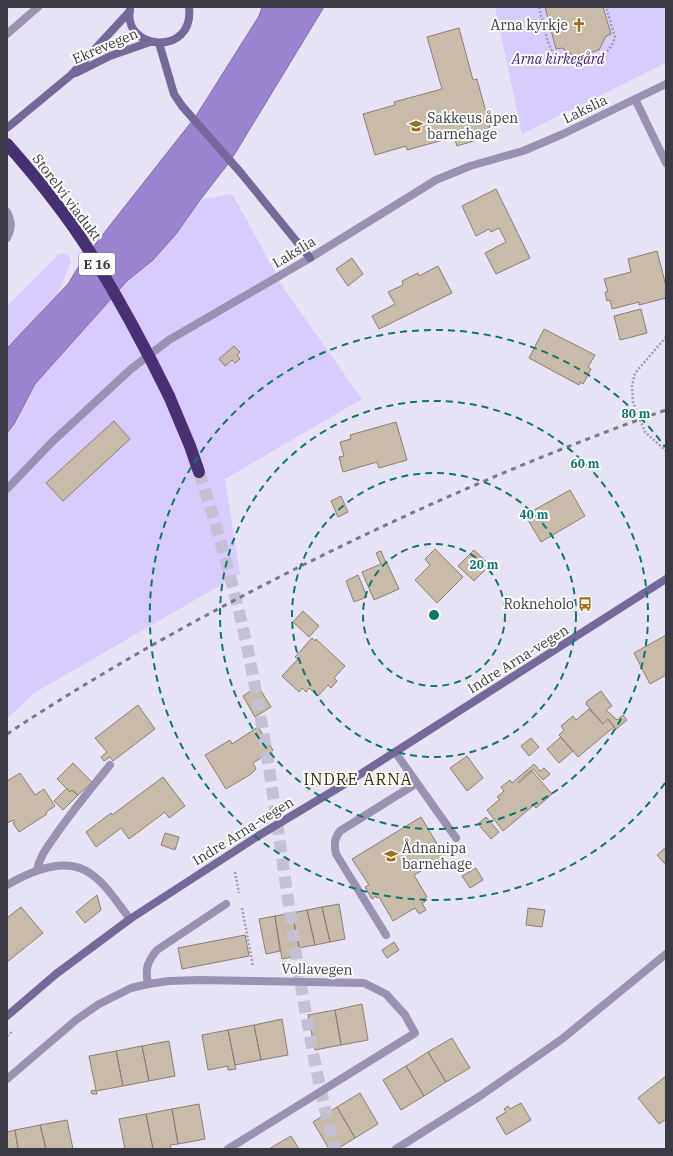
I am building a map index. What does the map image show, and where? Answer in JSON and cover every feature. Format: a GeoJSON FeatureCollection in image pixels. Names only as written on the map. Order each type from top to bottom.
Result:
{"type":"FeatureCollection","features":[{"type":"Feature","properties":{"kind":"highway","name":"Storelvi viadukt"},"geometry":{"type":"LineString","coordinates":[[7,144],[55,203],[89,251],[119,300],[142,341],[169,396],[199,472]]}},
{"type":"Feature","properties":{"kind":"main road"},"geometry":{"type":"LineString","coordinates":[[130,9],[130,21],[134,30],[141,37],[150,42],[159,44],[177,38],[183,32],[188,24],[190,15],[189,7]]}},
{"type":"Feature","properties":{"kind":"main road","name":"Ekrevegen"},"geometry":{"type":"LineString","coordinates":[[7,128],[72,75],[130,9]]}},
{"type":"Feature","properties":{"kind":"main road","name":"Ekrevegen"},"geometry":{"type":"LineString","coordinates":[[72,75],[110,56],[150,42]]}},
{"type":"Feature","properties":{"kind":"main road"},"geometry":{"type":"LineString","coordinates":[[159,44],[174,94],[182,106],[241,173],[310,258]]}},
{"type":"Feature","properties":{"kind":"main road","name":"Indre Arna-vegen"},"geometry":{"type":"LineString","coordinates":[[7,1016],[56,974],[130,919],[258,836],[395,752],[666,579]]}},
{"type":"Feature","properties":{"kind":"street"},"geometry":{"type":"LineString","coordinates":[[7,34],[38,7]]}},
{"type":"Feature","properties":{"kind":"street","name":"Lakslia"},"geometry":{"type":"LineString","coordinates":[[7,489],[52,442],[131,368],[169,340],[310,258],[436,180],[470,166],[529,148],[563,134],[666,84]]}},
{"type":"Feature","properties":{"kind":"street"},"geometry":{"type":"LineString","coordinates":[[635,99],[666,162]]}},
{"type":"Feature","properties":{"kind":"street"},"geometry":{"type":"LineString","coordinates":[[7,212],[11,221],[11,229],[7,238]]}},
{"type":"Feature","properties":{"kind":"street"},"geometry":{"type":"LineString","coordinates":[[395,752],[456,838]]}},
{"type":"Feature","properties":{"kind":"street"},"geometry":{"type":"LineString","coordinates":[[37,870],[38,862],[42,854],[110,765]]}},
{"type":"Feature","properties":{"kind":"street"},"geometry":{"type":"LineString","coordinates":[[386,935],[336,854],[334,845],[335,837],[340,831],[417,783]]}},
{"type":"Feature","properties":{"kind":"street"},"geometry":{"type":"LineString","coordinates":[[7,885],[37,870],[54,866],[67,865],[82,868],[92,874],[106,888],[130,919]]}},
{"type":"Feature","properties":{"kind":"street"},"geometry":{"type":"LineString","coordinates":[[148,984],[146,974],[147,966],[157,950],[226,904]]}},
{"type":"Feature","properties":{"kind":"street"},"geometry":{"type":"LineString","coordinates":[[396,1149],[480,1096],[562,1039],[666,954]]}},
{"type":"Feature","properties":{"kind":"street","name":"Vollavegen"},"geometry":{"type":"LineString","coordinates":[[7,1079],[76,1020],[99,1004],[131,988],[148,984],[169,981],[364,983],[386,994],[405,1015],[415,1033],[228,1149]]}},
{"type":"Feature","properties":{"kind":"path"},"geometry":{"type":"LineString","coordinates":[[539,7],[552,52],[562,60],[578,62],[595,60],[605,54],[612,44],[615,37],[606,7]]}},
{"type":"Feature","properties":{"kind":"path"},"geometry":{"type":"LineString","coordinates":[[666,337],[635,373],[632,386],[633,402],[645,432],[666,451]]}},
{"type":"Feature","properties":{"kind":"path"},"geometry":{"type":"LineString","coordinates":[[235,872],[240,895]]}},
{"type":"Feature","properties":{"kind":"path"},"geometry":{"type":"LineString","coordinates":[[241,903],[256,981]]}},
{"type":"Feature","properties":{"kind":"green space","name":"Arna kirkegård"},"geometry":{"type":"Polygon","coordinates":[[[495,7],[666,7],[666,63],[522,134],[495,7]]]}},
{"type":"Feature","properties":{"kind":"green space"},"geometry":{"type":"Polygon","coordinates":[[[232,194],[284,289],[362,399],[225,479],[240,574],[34,693],[7,719],[7,434],[14,424],[35,384],[127,281],[153,260],[176,234],[200,200],[232,194]]]}},
{"type":"Feature","properties":{"kind":"green space"},"geometry":{"type":"Polygon","coordinates":[[[63,253],[69,256],[71,262],[57,296],[7,346],[7,306],[59,254],[63,253]]]}},
{"type":"Feature","properties":{"kind":"shaded area"},"geometry":{"type":"Polygon","coordinates":[[[262,7],[324,7],[231,160],[176,234],[153,260],[127,281],[35,384],[14,424],[7,433],[7,348],[68,284],[82,261],[196,116],[259,16],[262,7]]]}},
{"type":"Feature","properties":{"kind":"building","name":"Arna kyrkje"},"geometry":{"type":"Polygon","coordinates":[[[545,7],[603,7],[611,34],[606,36],[599,50],[575,57],[562,48],[556,49],[545,7]]]}},
{"type":"Feature","properties":{"kind":"building"},"geometry":{"type":"Polygon","coordinates":[[[459,28],[473,80],[477,79],[490,127],[488,128],[490,136],[457,146],[454,137],[407,150],[406,146],[375,155],[363,114],[395,105],[394,102],[442,89],[427,37],[459,28]]]}},
{"type":"Feature","properties":{"kind":"building"},"geometry":{"type":"Polygon","coordinates":[[[496,189],[530,258],[496,274],[485,253],[506,242],[499,228],[491,232],[489,229],[476,236],[462,206],[496,189]]]}},
{"type":"Feature","properties":{"kind":"building"},"geometry":{"type":"Polygon","coordinates":[[[657,251],[666,286],[666,298],[639,305],[639,302],[612,309],[610,300],[607,301],[605,292],[608,292],[604,279],[631,272],[628,259],[657,251]]]}},
{"type":"Feature","properties":{"kind":"building"},"geometry":{"type":"Polygon","coordinates":[[[352,258],[363,274],[348,286],[336,269],[352,258]]]}},
{"type":"Feature","properties":{"kind":"building"},"geometry":{"type":"Polygon","coordinates":[[[438,266],[452,293],[379,329],[372,316],[395,304],[388,292],[403,285],[402,281],[418,273],[419,276],[438,266]]]}},
{"type":"Feature","properties":{"kind":"building"},"geometry":{"type":"Polygon","coordinates":[[[641,309],[647,333],[620,340],[614,316],[641,309]]]}},
{"type":"Feature","properties":{"kind":"building"},"geometry":{"type":"Polygon","coordinates":[[[544,329],[595,355],[588,367],[591,369],[583,384],[580,382],[579,385],[529,358],[544,329]]]}},
{"type":"Feature","properties":{"kind":"building"},"geometry":{"type":"Polygon","coordinates":[[[234,346],[240,352],[237,355],[240,359],[235,363],[232,360],[225,366],[219,359],[234,346]]]}},
{"type":"Feature","properties":{"kind":"building"},"geometry":{"type":"Polygon","coordinates":[[[114,421],[130,439],[63,501],[46,483],[114,421]]]}},
{"type":"Feature","properties":{"kind":"building"},"geometry":{"type":"Polygon","coordinates":[[[396,422],[407,460],[379,468],[377,462],[343,472],[339,457],[344,456],[340,442],[351,439],[350,435],[396,422]]]}},
{"type":"Feature","properties":{"kind":"building"},"geometry":{"type":"Polygon","coordinates":[[[570,490],[585,516],[541,542],[525,515],[570,490]]]}},
{"type":"Feature","properties":{"kind":"building"},"geometry":{"type":"Polygon","coordinates":[[[341,496],[348,512],[338,517],[331,501],[341,496]]]}},
{"type":"Feature","properties":{"kind":"building"},"geometry":{"type":"Polygon","coordinates":[[[435,549],[463,577],[437,603],[415,580],[430,565],[425,559],[435,549]]]}},
{"type":"Feature","properties":{"kind":"building"},"geometry":{"type":"Polygon","coordinates":[[[474,550],[490,565],[474,581],[458,566],[474,550]]]}},
{"type":"Feature","properties":{"kind":"building"},"geometry":{"type":"Polygon","coordinates":[[[381,551],[399,589],[374,600],[362,572],[381,564],[376,553],[381,551]]]}},
{"type":"Feature","properties":{"kind":"building"},"geometry":{"type":"Polygon","coordinates":[[[358,575],[367,597],[354,602],[346,581],[358,575]]]}},
{"type":"Feature","properties":{"kind":"building"},"geometry":{"type":"Polygon","coordinates":[[[303,611],[319,626],[309,637],[293,622],[303,611]]]}},
{"type":"Feature","properties":{"kind":"building"},"geometry":{"type":"Polygon","coordinates":[[[666,635],[666,675],[650,684],[634,653],[666,635]]]}},
{"type":"Feature","properties":{"kind":"building"},"geometry":{"type":"Polygon","coordinates":[[[312,638],[315,641],[316,639],[345,666],[334,678],[337,681],[331,688],[328,685],[318,696],[309,688],[306,692],[302,688],[299,692],[282,676],[298,659],[295,657],[312,638]]]}},
{"type":"Feature","properties":{"kind":"building"},"geometry":{"type":"Polygon","coordinates":[[[258,686],[271,707],[255,717],[243,696],[258,686]]]}},
{"type":"Feature","properties":{"kind":"building"},"geometry":{"type":"Polygon","coordinates":[[[601,691],[612,706],[606,710],[617,720],[623,715],[627,720],[616,729],[608,719],[603,724],[586,704],[587,701],[601,691]]]}},
{"type":"Feature","properties":{"kind":"building"},"geometry":{"type":"Polygon","coordinates":[[[138,705],[155,729],[113,761],[110,757],[104,761],[101,757],[107,752],[95,738],[138,705]]]}},
{"type":"Feature","properties":{"kind":"building"},"geometry":{"type":"Polygon","coordinates":[[[589,709],[603,724],[608,719],[614,727],[578,757],[559,735],[564,730],[561,726],[573,716],[576,720],[589,709]]]}},
{"type":"Feature","properties":{"kind":"building"},"geometry":{"type":"Polygon","coordinates":[[[258,727],[273,750],[253,763],[256,769],[251,774],[226,789],[205,755],[230,740],[232,744],[258,727]]]}},
{"type":"Feature","properties":{"kind":"building"},"geometry":{"type":"Polygon","coordinates":[[[561,737],[573,751],[559,763],[547,749],[561,737]]]}},
{"type":"Feature","properties":{"kind":"building"},"geometry":{"type":"Polygon","coordinates":[[[531,738],[539,747],[529,756],[521,746],[531,738]]]}},
{"type":"Feature","properties":{"kind":"building"},"geometry":{"type":"Polygon","coordinates":[[[467,756],[483,778],[467,791],[450,768],[467,756]]]}},
{"type":"Feature","properties":{"kind":"building"},"geometry":{"type":"Polygon","coordinates":[[[73,763],[92,782],[78,795],[72,790],[70,792],[57,779],[73,763]]]}},
{"type":"Feature","properties":{"kind":"building"},"geometry":{"type":"Polygon","coordinates":[[[534,764],[540,771],[544,768],[550,774],[543,780],[533,769],[518,782],[519,783],[532,771],[552,794],[536,808],[534,805],[503,831],[487,810],[500,799],[497,797],[504,791],[501,787],[510,780],[512,783],[534,764]]]}},
{"type":"Feature","properties":{"kind":"building"},"geometry":{"type":"Polygon","coordinates":[[[20,773],[35,795],[44,789],[55,806],[46,812],[47,814],[19,832],[13,823],[15,822],[14,820],[7,823],[7,781],[20,773]]]}},
{"type":"Feature","properties":{"kind":"building"},"geometry":{"type":"Polygon","coordinates":[[[163,777],[185,806],[169,818],[165,812],[129,839],[121,828],[96,847],[86,832],[111,813],[112,815],[163,777]]]}},
{"type":"Feature","properties":{"kind":"building"},"geometry":{"type":"Polygon","coordinates":[[[67,788],[70,792],[72,790],[78,795],[63,810],[54,801],[67,788]]]}},
{"type":"Feature","properties":{"kind":"building"},"geometry":{"type":"Polygon","coordinates":[[[421,817],[445,857],[414,875],[427,897],[423,899],[425,902],[422,903],[426,910],[419,914],[415,908],[393,921],[379,897],[377,898],[376,896],[372,899],[365,887],[369,885],[352,859],[421,817]]]}},
{"type":"Feature","properties":{"kind":"building"},"geometry":{"type":"Polygon","coordinates":[[[486,817],[499,832],[491,839],[478,824],[486,817]]]}},
{"type":"Feature","properties":{"kind":"building"},"geometry":{"type":"Polygon","coordinates":[[[165,833],[179,837],[175,850],[161,845],[165,833]]]}},
{"type":"Feature","properties":{"kind":"building"},"geometry":{"type":"Polygon","coordinates":[[[666,847],[666,865],[657,855],[666,847]]]}},
{"type":"Feature","properties":{"kind":"building"},"geometry":{"type":"Polygon","coordinates":[[[476,868],[483,880],[470,888],[462,876],[476,868]]]}},
{"type":"Feature","properties":{"kind":"building"},"geometry":{"type":"Polygon","coordinates":[[[97,895],[101,910],[85,923],[76,912],[97,895]]]}},
{"type":"Feature","properties":{"kind":"building"},"geometry":{"type":"Polygon","coordinates":[[[339,904],[345,939],[330,942],[322,907],[339,904]]]}},
{"type":"Feature","properties":{"kind":"building"},"geometry":{"type":"Polygon","coordinates":[[[21,907],[43,933],[7,962],[7,918],[21,907]]]}},
{"type":"Feature","properties":{"kind":"building"},"geometry":{"type":"Polygon","coordinates":[[[322,907],[330,942],[315,945],[307,910],[322,907]]]}},
{"type":"Feature","properties":{"kind":"building"},"geometry":{"type":"Polygon","coordinates":[[[528,908],[545,910],[542,927],[526,925],[528,908]]]}},
{"type":"Feature","properties":{"kind":"building"},"geometry":{"type":"Polygon","coordinates":[[[307,910],[315,945],[299,948],[292,913],[307,910]]]}},
{"type":"Feature","properties":{"kind":"building"},"geometry":{"type":"Polygon","coordinates":[[[292,913],[301,955],[282,959],[275,916],[292,913]]]}},
{"type":"Feature","properties":{"kind":"building"},"geometry":{"type":"Polygon","coordinates":[[[275,916],[280,951],[266,954],[259,919],[275,916]]]}},
{"type":"Feature","properties":{"kind":"building"},"geometry":{"type":"Polygon","coordinates":[[[245,935],[249,956],[182,969],[178,948],[245,935]]]}},
{"type":"Feature","properties":{"kind":"building"},"geometry":{"type":"Polygon","coordinates":[[[394,942],[399,950],[387,958],[382,950],[394,942]]]}},
{"type":"Feature","properties":{"kind":"building"},"geometry":{"type":"Polygon","coordinates":[[[362,1004],[368,1040],[341,1045],[335,1010],[362,1004]]]}},
{"type":"Feature","properties":{"kind":"building"},"geometry":{"type":"Polygon","coordinates":[[[335,1010],[341,1045],[315,1050],[308,1015],[335,1010]]]}},
{"type":"Feature","properties":{"kind":"building"},"geometry":{"type":"Polygon","coordinates":[[[282,1019],[288,1055],[261,1060],[254,1025],[282,1019]]]}},
{"type":"Feature","properties":{"kind":"building"},"geometry":{"type":"Polygon","coordinates":[[[254,1025],[261,1060],[235,1065],[228,1030],[254,1025]]]}},
{"type":"Feature","properties":{"kind":"building"},"geometry":{"type":"Polygon","coordinates":[[[228,1030],[236,1069],[228,1070],[228,1066],[208,1070],[202,1035],[228,1030]]]}},
{"type":"Feature","properties":{"kind":"building"},"geometry":{"type":"Polygon","coordinates":[[[452,1038],[470,1068],[446,1082],[428,1052],[452,1038]]]}},
{"type":"Feature","properties":{"kind":"building"},"geometry":{"type":"Polygon","coordinates":[[[169,1041],[175,1076],[149,1081],[142,1046],[169,1041]]]}},
{"type":"Feature","properties":{"kind":"building"},"geometry":{"type":"Polygon","coordinates":[[[142,1046],[149,1081],[123,1086],[116,1051],[142,1046]]]}},
{"type":"Feature","properties":{"kind":"building"},"geometry":{"type":"Polygon","coordinates":[[[116,1051],[123,1086],[96,1091],[97,1094],[92,1094],[91,1091],[96,1090],[89,1056],[116,1051]]]}},
{"type":"Feature","properties":{"kind":"building"},"geometry":{"type":"Polygon","coordinates":[[[428,1052],[446,1082],[424,1096],[406,1066],[428,1052]]]}},
{"type":"Feature","properties":{"kind":"building"},"geometry":{"type":"Polygon","coordinates":[[[406,1066],[424,1096],[401,1110],[383,1080],[406,1066]]]}},
{"type":"Feature","properties":{"kind":"building"},"geometry":{"type":"Polygon","coordinates":[[[666,1076],[666,1119],[659,1124],[638,1098],[666,1076]]]}},
{"type":"Feature","properties":{"kind":"building"},"geometry":{"type":"Polygon","coordinates":[[[360,1093],[378,1124],[355,1138],[337,1107],[360,1093]]]}},
{"type":"Feature","properties":{"kind":"building"},"geometry":{"type":"Polygon","coordinates":[[[521,1103],[531,1120],[506,1135],[496,1118],[506,1112],[504,1109],[508,1106],[510,1109],[521,1103]]]}},
{"type":"Feature","properties":{"kind":"building"},"geometry":{"type":"Polygon","coordinates":[[[199,1104],[205,1139],[178,1144],[172,1109],[199,1104]]]}},
{"type":"Feature","properties":{"kind":"building"},"geometry":{"type":"Polygon","coordinates":[[[337,1107],[355,1138],[337,1149],[329,1149],[313,1122],[337,1107]]]}},
{"type":"Feature","properties":{"kind":"building"},"geometry":{"type":"Polygon","coordinates":[[[172,1109],[178,1144],[170,1145],[171,1149],[153,1149],[146,1114],[172,1109]]]}},
{"type":"Feature","properties":{"kind":"building"},"geometry":{"type":"Polygon","coordinates":[[[146,1114],[153,1149],[125,1149],[119,1119],[146,1114]]]}},
{"type":"Feature","properties":{"kind":"building"},"geometry":{"type":"Polygon","coordinates":[[[67,1120],[73,1149],[46,1149],[40,1125],[67,1120]]]}},
{"type":"Feature","properties":{"kind":"building"},"geometry":{"type":"Polygon","coordinates":[[[40,1125],[46,1149],[18,1149],[15,1130],[40,1125]]]}},
{"type":"Feature","properties":{"kind":"building"},"geometry":{"type":"Polygon","coordinates":[[[15,1130],[18,1149],[7,1149],[7,1132],[15,1130]]]}},
{"type":"Feature","properties":{"kind":"building"},"geometry":{"type":"Polygon","coordinates":[[[291,1136],[299,1149],[269,1149],[291,1136]]]}},
{"type":"Feature","properties":{"kind":"tunnel"},"geometry":{"type":"LineString","coordinates":[[199,472],[227,564],[249,656],[271,780],[308,1027],[320,1088],[335,1149]]}},
{"type":"Feature","properties":{"kind":"railway"},"geometry":{"type":"LineString","coordinates":[[7,734],[99,676],[161,640],[224,606],[356,539],[509,470],[666,410]]}},
{"type":"Feature","properties":{"kind":"place","name":"Arna kyrkje"},"geometry":{"type":"Point","coordinates":[579,25]}},
{"type":"Feature","properties":{"kind":"place","name":"Sakkeus åpen barnehage"},"geometry":{"type":"Point","coordinates":[416,126]}},
{"type":"Feature","properties":{"kind":"place","name":"Rokneholo"},"geometry":{"type":"Point","coordinates":[585,604]}},
{"type":"Feature","properties":{"kind":"place","name":"Ådnanipa barnehage"},"geometry":{"type":"Point","coordinates":[391,856]}},
{"type":"Feature","properties":{"kind":"district","name":"INDRE ARNA"},"geometry":{"type":"Point","coordinates":[358,779]}}]}
